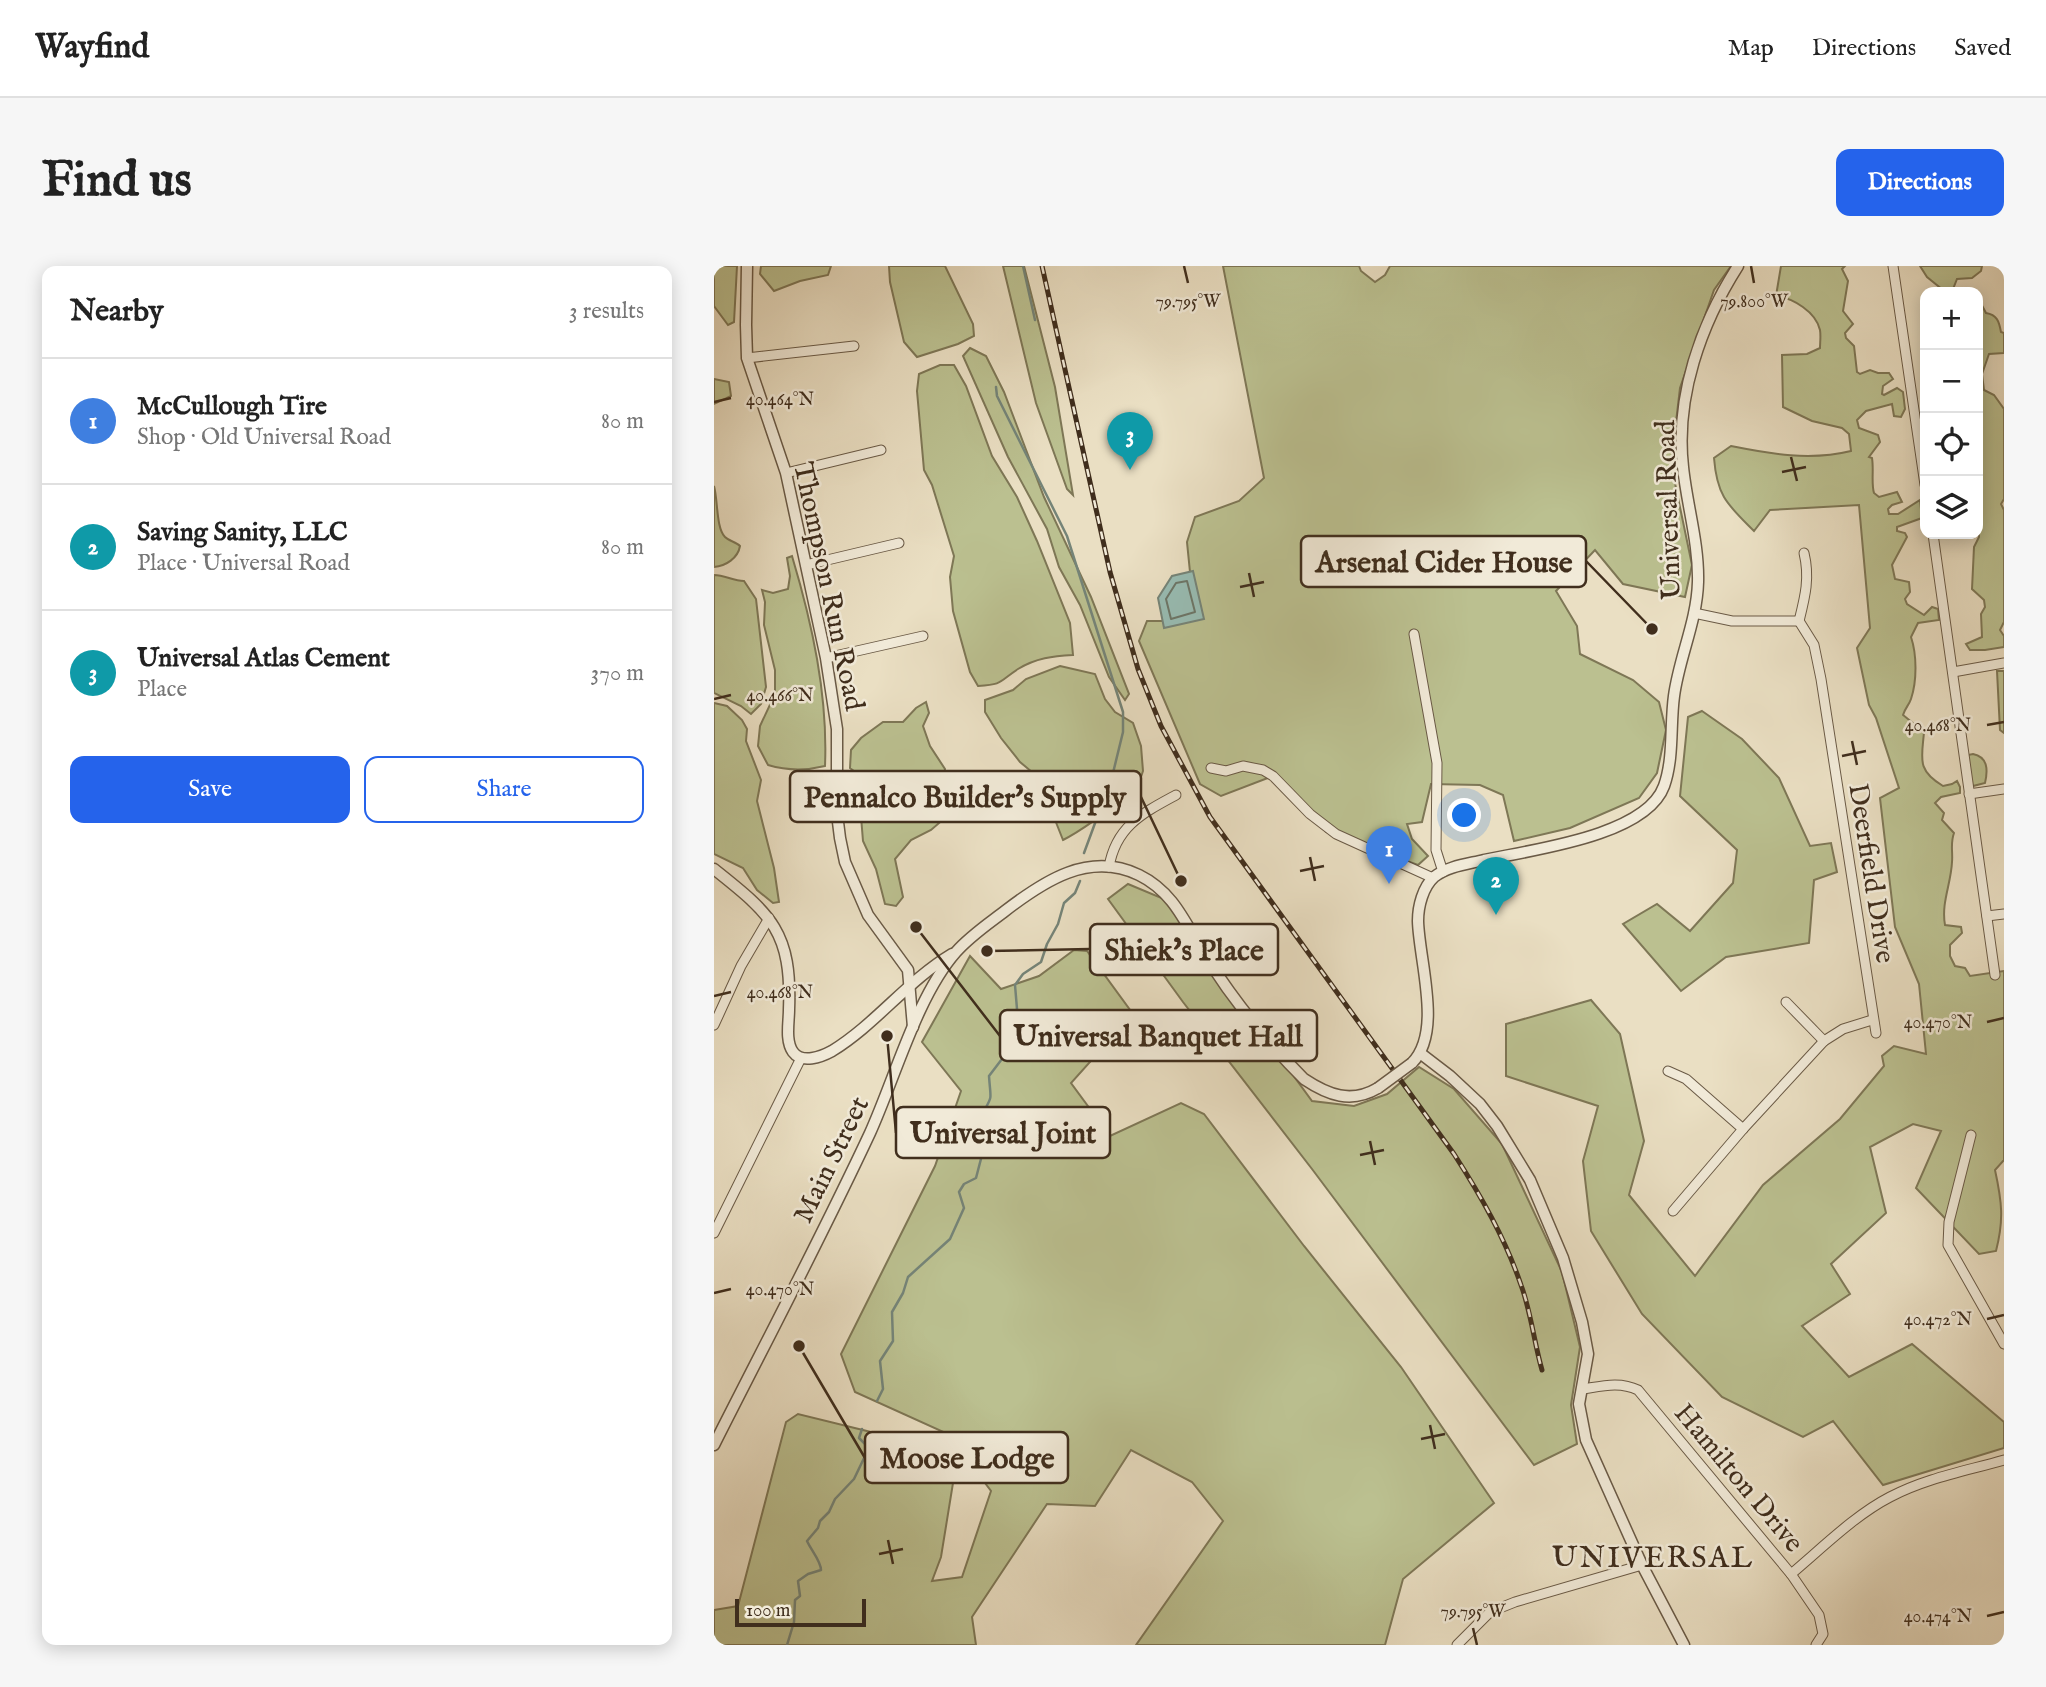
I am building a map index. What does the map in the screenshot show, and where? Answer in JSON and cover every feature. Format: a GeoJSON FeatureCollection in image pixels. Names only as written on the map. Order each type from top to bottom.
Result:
{"type":"FeatureCollection","features":[{"type":"Feature","properties":{"kind":"street","name":"Thompson Run Road"},"geometry":{"type":"LineString","coordinates":[[747,266],[747,358],[786,473],[825,658],[837,729],[837,814],[845,862],[868,915],[908,970],[913,1028]]}},
{"type":"Feature","properties":{"kind":"street","name":"Universal Road"},"geometry":{"type":"LineString","coordinates":[[1438,875],[1466,864],[1577,840],[1628,822],[1651,806],[1664,787],[1678,671],[1694,613],[1698,586],[1698,559],[1681,447],[1685,408],[1691,370],[1710,315],[1738,266]]}},
{"type":"Feature","properties":{"kind":"street"},"geometry":{"type":"LineString","coordinates":[[1893,266],[1924,476]]}},
{"type":"Feature","properties":{"kind":"street"},"geometry":{"type":"LineString","coordinates":[[747,358],[854,346]]}},
{"type":"Feature","properties":{"kind":"street"},"geometry":{"type":"LineString","coordinates":[[786,473],[881,450]]}},
{"type":"Feature","properties":{"kind":"street"},"geometry":{"type":"LineString","coordinates":[[1934,539],[1995,975]]}},
{"type":"Feature","properties":{"kind":"street"},"geometry":{"type":"LineString","coordinates":[[806,565],[898,543]]}},
{"type":"Feature","properties":{"kind":"street"},"geometry":{"type":"LineString","coordinates":[[1694,613],[1732,621],[1799,621],[1806,597],[1808,572],[1804,554]]}},
{"type":"Feature","properties":{"kind":"street","name":"Deerfield Drive"},"geometry":{"type":"LineString","coordinates":[[1799,621],[1814,645],[1821,680],[1876,1033]]}},
{"type":"Feature","properties":{"kind":"street"},"geometry":{"type":"LineString","coordinates":[[1414,634],[1437,763],[1438,875],[1420,903],[1418,912],[1418,939],[1428,1028],[1420,1053],[1480,1104],[1497,1126],[1530,1180],[1563,1258],[1583,1322],[1588,1354],[1579,1404],[1586,1440],[1642,1565],[1684,1645]]}},
{"type":"Feature","properties":{"kind":"street"},"geometry":{"type":"LineString","coordinates":[[825,658],[923,636]]}},
{"type":"Feature","properties":{"kind":"street"},"geometry":{"type":"LineString","coordinates":[[1953,672],[2004,663]]}},
{"type":"Feature","properties":{"kind":"street"},"geometry":{"type":"LineString","coordinates":[[1211,768],[1226,771],[1254,766],[1263,770],[1273,776],[1310,814],[1336,834],[1438,875]]}},
{"type":"Feature","properties":{"kind":"street"},"geometry":{"type":"LineString","coordinates":[[1969,794],[2004,789]]}},
{"type":"Feature","properties":{"kind":"street"},"geometry":{"type":"LineString","coordinates":[[1109,867],[1121,834],[1129,825],[1176,795]]}},
{"type":"Feature","properties":{"kind":"street","name":"Main Street"},"geometry":{"type":"LineString","coordinates":[[714,1446],[870,1133],[913,1028],[936,982],[956,952],[981,929],[1055,876],[1100,865],[1139,875],[1157,886],[1173,901],[1207,959],[1239,1002],[1304,1079],[1318,1088],[1338,1096],[1363,1095],[1378,1088],[1412,1063],[1420,1053]]}},
{"type":"Feature","properties":{"kind":"street"},"geometry":{"type":"LineString","coordinates":[[714,869],[769,918],[784,944],[788,958],[788,1034],[793,1052],[801,1058],[809,1059],[831,1051],[910,984],[956,952]]}},
{"type":"Feature","properties":{"kind":"street"},"geometry":{"type":"LineString","coordinates":[[1987,916],[2004,914]]}},
{"type":"Feature","properties":{"kind":"street"},"geometry":{"type":"LineString","coordinates":[[714,1025],[741,966],[769,918]]}},
{"type":"Feature","properties":{"kind":"street"},"geometry":{"type":"LineString","coordinates":[[1786,1002],[1824,1041]]}},
{"type":"Feature","properties":{"kind":"street"},"geometry":{"type":"LineString","coordinates":[[1673,1211],[1743,1129],[1824,1041],[1843,1029],[1872,1020]]}},
{"type":"Feature","properties":{"kind":"street"},"geometry":{"type":"LineString","coordinates":[[714,1233],[801,1058]]}},
{"type":"Feature","properties":{"kind":"street"},"geometry":{"type":"LineString","coordinates":[[1668,1071],[1686,1080],[1743,1129]]}},
{"type":"Feature","properties":{"kind":"street"},"geometry":{"type":"LineString","coordinates":[[1971,1135],[1949,1222],[1948,1245],[2004,1344]]}},
{"type":"Feature","properties":{"kind":"street","name":"Hamilton Drive"},"geometry":{"type":"LineString","coordinates":[[1583,1388],[1628,1385],[1638,1390],[1791,1574],[1819,1615],[1822,1634],[1816,1645]]}},
{"type":"Feature","properties":{"kind":"street"},"geometry":{"type":"LineString","coordinates":[[1791,1574],[1865,1512],[1891,1496],[1936,1478],[2004,1460]]}},
{"type":"Feature","properties":{"kind":"street"},"geometry":{"type":"LineString","coordinates":[[1457,1645],[1490,1612],[1515,1602],[1642,1565]]}},
{"type":"Feature","properties":{"kind":"green space"},"geometry":{"type":"Polygon","coordinates":[[[714,266],[737,266],[734,322],[728,325],[714,306],[714,266]]]}},
{"type":"Feature","properties":{"kind":"green space"},"geometry":{"type":"Polygon","coordinates":[[[761,266],[831,266],[828,275],[800,281],[774,291],[760,274],[761,266]]]}},
{"type":"Feature","properties":{"kind":"green space"},"geometry":{"type":"Polygon","coordinates":[[[889,266],[945,266],[973,324],[974,336],[917,357],[904,342],[890,282],[889,266]]]}},
{"type":"Feature","properties":{"kind":"green space"},"geometry":{"type":"Polygon","coordinates":[[[1003,266],[1024,266],[1055,387],[1073,495],[1067,489],[1036,403],[1003,266]]]}},
{"type":"Feature","properties":{"kind":"green space"},"geometry":{"type":"Polygon","coordinates":[[[1223,266],[1359,266],[1361,271],[1375,282],[1385,275],[1390,266],[1731,266],[1714,290],[1680,388],[1671,464],[1692,565],[1685,597],[1623,584],[1595,550],[1556,591],[1577,626],[1580,654],[1633,680],[1659,702],[1666,730],[1657,773],[1639,798],[1570,828],[1514,841],[1503,795],[1480,785],[1431,784],[1422,822],[1407,824],[1412,839],[1428,856],[1418,865],[1326,832],[1273,776],[1221,796],[1200,784],[1139,641],[1147,621],[1178,621],[1194,612],[1187,542],[1195,517],[1239,501],[1264,478],[1223,266]]]}},
{"type":"Feature","properties":{"kind":"green space"},"geometry":{"type":"Polygon","coordinates":[[[1781,266],[1845,266],[1842,269],[1848,281],[1843,311],[1853,324],[1845,333],[1854,346],[1857,372],[1860,374],[1870,370],[1889,373],[1893,379],[1883,386],[1882,394],[1897,388],[1903,392],[1905,409],[1901,417],[1894,416],[1892,404],[1866,411],[1857,420],[1859,428],[1878,435],[1880,442],[1869,457],[1872,458],[1874,493],[1879,497],[1897,492],[1902,502],[1892,505],[1888,509],[1889,514],[1898,514],[1920,500],[1920,519],[1897,527],[1897,531],[1905,533],[1907,537],[1892,565],[1895,579],[1909,582],[1910,592],[1905,599],[1907,604],[1924,615],[1932,607],[1938,609],[1939,620],[1918,623],[1911,637],[1915,676],[1911,699],[1903,715],[1924,732],[1923,763],[1928,774],[1943,786],[1957,781],[1960,787],[1960,793],[1941,797],[1935,803],[1944,813],[1942,820],[1954,833],[1944,917],[1945,925],[1961,927],[1962,933],[1950,945],[1950,956],[1955,966],[1965,968],[1970,976],[2004,971],[2004,1160],[1995,1170],[2001,1211],[1996,1251],[1979,1254],[1916,1188],[1941,1131],[1913,1124],[1870,1147],[1886,1213],[1831,1264],[1850,1294],[1802,1326],[1849,1377],[1912,1344],[2004,1422],[2004,1448],[1883,1485],[1833,1421],[1803,1437],[1722,1397],[1642,1314],[1591,1231],[1583,1161],[1598,1106],[1506,1076],[1506,1024],[1591,1000],[1620,1034],[1644,1141],[1629,1195],[1695,1276],[1763,1185],[1840,1119],[1884,1066],[1882,1056],[1894,1046],[1926,1054],[1919,984],[1895,927],[1880,798],[1899,788],[1876,718],[1869,705],[1857,648],[1870,628],[1859,505],[1770,510],[1754,531],[1725,499],[1718,482],[1714,458],[1731,446],[1806,456],[1851,451],[1849,434],[1842,428],[1812,421],[1783,407],[1782,355],[1807,354],[1820,348],[1820,330],[1809,312],[1796,303],[1776,296],[1781,266]]]}},
{"type":"Feature","properties":{"kind":"green space"},"geometry":{"type":"Polygon","coordinates":[[[1920,266],[1982,266],[1981,271],[1972,278],[1957,279],[1954,287],[1939,287],[1927,277],[1920,266]]]}},
{"type":"Feature","properties":{"kind":"green space"},"geometry":{"type":"Polygon","coordinates":[[[1983,307],[1986,313],[1997,319],[2001,332],[2004,333],[2004,353],[1989,354],[1983,371],[1983,307]]]}},
{"type":"Feature","properties":{"kind":"green space"},"geometry":{"type":"Polygon","coordinates":[[[970,348],[986,356],[1004,392],[1044,497],[1091,597],[1129,694],[1125,700],[1109,677],[1080,605],[1059,567],[1047,529],[1008,457],[963,356],[970,348]]]}},
{"type":"Feature","properties":{"kind":"green space"},"geometry":{"type":"Polygon","coordinates":[[[940,365],[954,365],[966,386],[992,456],[1017,497],[1070,623],[1073,655],[1031,662],[1001,682],[993,684],[978,686],[970,672],[953,611],[950,577],[954,556],[932,485],[924,470],[917,391],[919,374],[940,365]]]}},
{"type":"Feature","properties":{"kind":"green space"},"geometry":{"type":"Polygon","coordinates":[[[714,379],[729,382],[731,396],[714,404],[714,379]]]}},
{"type":"Feature","properties":{"kind":"green space"},"geometry":{"type":"Polygon","coordinates":[[[1983,382],[1984,390],[1994,395],[2004,409],[2004,499],[2001,504],[2004,510],[2004,622],[2000,630],[2004,636],[2004,647],[1970,650],[1966,644],[1982,637],[1981,614],[1985,607],[1984,600],[1972,589],[1974,547],[1978,539],[1983,539],[1983,382]]]}},
{"type":"Feature","properties":{"kind":"green space"},"geometry":{"type":"Polygon","coordinates":[[[714,486],[722,533],[740,546],[731,561],[714,567],[714,486]]]}},
{"type":"Feature","properties":{"kind":"green space"},"geometry":{"type":"Polygon","coordinates":[[[792,556],[812,633],[824,713],[825,766],[803,769],[768,765],[758,746],[760,726],[775,694],[775,670],[764,625],[765,602],[762,590],[773,593],[788,589],[790,576],[787,558],[792,556]]]}},
{"type":"Feature","properties":{"kind":"green space"},"geometry":{"type":"Polygon","coordinates":[[[714,575],[744,581],[756,599],[766,687],[761,704],[751,714],[714,693],[714,575]]]}},
{"type":"Feature","properties":{"kind":"green space"},"geometry":{"type":"Polygon","coordinates":[[[1060,666],[1095,674],[1105,699],[1115,712],[1133,723],[1141,746],[1143,771],[1134,798],[1063,840],[1038,777],[1020,762],[985,712],[985,700],[1013,690],[1026,679],[1060,666]]]}},
{"type":"Feature","properties":{"kind":"green space"},"geometry":{"type":"Polygon","coordinates":[[[1997,671],[2004,671],[2004,733],[2000,730],[1997,671]]]}},
{"type":"Feature","properties":{"kind":"green space"},"geometry":{"type":"Polygon","coordinates":[[[926,702],[929,713],[923,726],[930,746],[945,769],[943,782],[859,775],[850,768],[851,750],[861,738],[883,722],[903,722],[926,702]]]}},
{"type":"Feature","properties":{"kind":"green space"},"geometry":{"type":"Polygon","coordinates":[[[714,703],[727,706],[742,720],[747,729],[746,741],[761,780],[757,801],[774,868],[779,902],[773,903],[757,890],[743,868],[714,854],[714,703]]]}},
{"type":"Feature","properties":{"kind":"green space"},"geometry":{"type":"Polygon","coordinates":[[[1702,711],[1742,739],[1779,778],[1810,846],[1831,843],[1837,872],[1814,880],[1809,943],[1726,957],[1681,991],[1623,924],[1657,904],[1690,931],[1733,883],[1737,850],[1680,796],[1688,717],[1702,711]]]}},
{"type":"Feature","properties":{"kind":"green space"},"geometry":{"type":"Polygon","coordinates":[[[1968,755],[1982,758],[1986,773],[1985,783],[1973,786],[1970,782],[1968,755]]]}},
{"type":"Feature","properties":{"kind":"green space"},"geometry":{"type":"Polygon","coordinates":[[[891,794],[947,811],[946,817],[931,830],[911,840],[895,859],[903,897],[896,906],[885,904],[876,869],[863,841],[860,804],[868,797],[891,794]]]}},
{"type":"Feature","properties":{"kind":"green space"},"geometry":{"type":"Polygon","coordinates":[[[1128,884],[1164,899],[1312,1101],[1354,1106],[1387,1094],[1419,1067],[1454,1089],[1502,1144],[1562,1272],[1580,1347],[1571,1405],[1577,1444],[1534,1465],[1108,899],[1128,884]]]}},
{"type":"Feature","properties":{"kind":"green space"},"geometry":{"type":"Polygon","coordinates":[[[1074,950],[1087,951],[1133,1014],[1071,1083],[1110,1136],[1181,1103],[1204,1114],[1304,1246],[1401,1367],[1494,1503],[1403,1579],[1385,1645],[1136,1645],[1223,1521],[1192,1482],[1131,1450],[1095,1506],[1047,1504],[972,1617],[976,1645],[714,1645],[714,1610],[738,1606],[786,1422],[798,1414],[875,1433],[938,1462],[953,1483],[941,1557],[932,1581],[962,1577],[991,1491],[948,1434],[855,1392],[841,1354],[935,1166],[961,1091],[922,1042],[970,956],[1001,989],[1039,976],[1074,950]]]}},
{"type":"Feature","properties":{"kind":"water"},"geometry":{"type":"Polygon","coordinates":[[[1193,571],[1204,619],[1164,628],[1158,598],[1172,576],[1193,571]]]}},
{"type":"Feature","properties":{"kind":"waterway"},"geometry":{"type":"LineString","coordinates":[[1023,266],[1035,320]]}},
{"type":"Feature","properties":{"kind":"waterway"},"geometry":{"type":"LineString","coordinates":[[996,387],[997,396],[1067,536],[1123,712],[1123,732],[1113,773],[1105,785],[1101,807],[1084,853]]}},
{"type":"Feature","properties":{"kind":"waterway"},"geometry":{"type":"LineString","coordinates":[[877,1401],[883,1389],[880,1361],[893,1341],[892,1312],[903,1293],[908,1277],[950,1239],[964,1208],[959,1192],[964,1184],[976,1178],[982,1155],[975,1144],[984,1134],[981,1117],[990,1098],[989,1076],[1008,1047],[1005,1024],[1017,1009],[1015,985],[1023,974],[1041,962],[1064,903],[1075,893],[1080,881]]}},
{"type":"Feature","properties":{"kind":"waterway"},"geometry":{"type":"LineString","coordinates":[[787,1645],[794,1622],[795,1600],[800,1596],[798,1581],[821,1570],[807,1541],[829,1512],[835,1499],[854,1479],[866,1454],[865,1444],[859,1438],[862,1429]]}},
{"type":"Feature","properties":{"kind":"railway"},"geometry":{"type":"LineString","coordinates":[[1042,266],[1110,572],[1138,669],[1161,726],[1210,817],[1454,1154],[1474,1186],[1515,1268],[1542,1370]]}},
{"type":"Feature","properties":{"kind":"place","name":"Universal Atlas Cement"},"geometry":{"type":"Point","coordinates":[1130,470]}},
{"type":"Feature","properties":{"kind":"place","name":"Arsenal Cider House"},"geometry":{"type":"Point","coordinates":[1652,629]}},
{"type":"Feature","properties":{"kind":"place","name":"Pennalco Builder's Supply"},"geometry":{"type":"Point","coordinates":[1181,881]}},
{"type":"Feature","properties":{"kind":"place","name":"McCullough Tire"},"geometry":{"type":"Point","coordinates":[1389,884]}},
{"type":"Feature","properties":{"kind":"place","name":"Saving Sanity, LLC"},"geometry":{"type":"Point","coordinates":[1496,915]}},
{"type":"Feature","properties":{"kind":"place","name":"Universal Banquet Hall"},"geometry":{"type":"Point","coordinates":[916,927]}},
{"type":"Feature","properties":{"kind":"place","name":"Shiek's Place"},"geometry":{"type":"Point","coordinates":[987,951]}},
{"type":"Feature","properties":{"kind":"place","name":"Universal Joint"},"geometry":{"type":"Point","coordinates":[887,1036]}},
{"type":"Feature","properties":{"kind":"place","name":"Moose Lodge"},"geometry":{"type":"Point","coordinates":[799,1346]}},
{"type":"Feature","properties":{"kind":"district","name":"UNIVERSAL"},"geometry":{"type":"Point","coordinates":[1653,1557]}}]}
